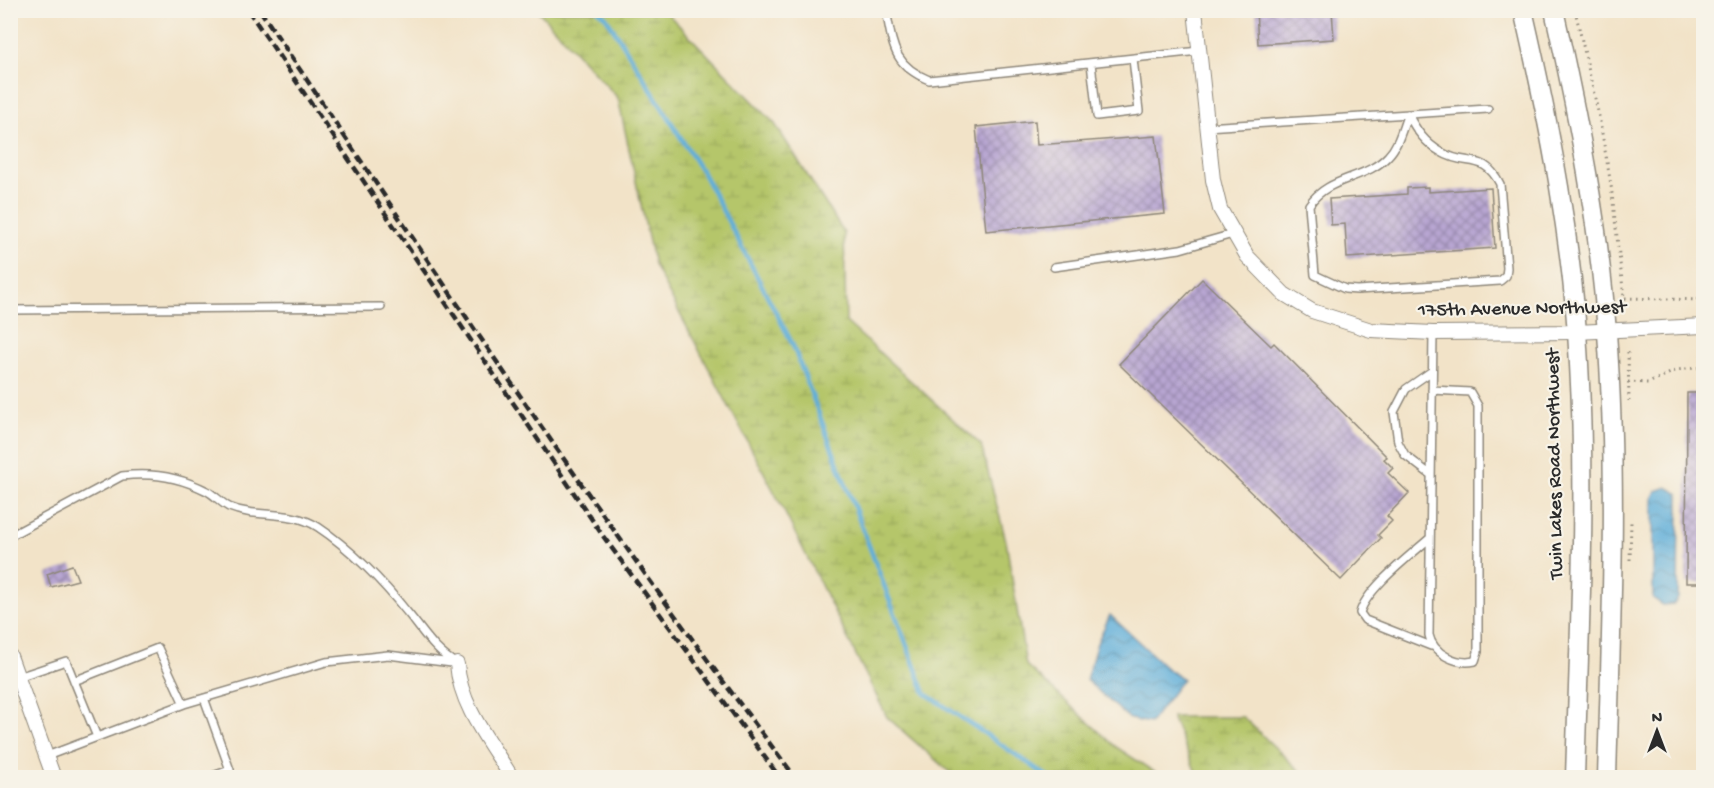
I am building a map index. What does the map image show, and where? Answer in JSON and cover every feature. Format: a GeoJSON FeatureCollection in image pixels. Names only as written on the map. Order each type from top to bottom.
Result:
{"type":"FeatureCollection","features":[{"type":"Feature","properties":{"kind":"street","name":"175th Avenue Northwest"},"geometry":{"type":"LineString","coordinates":[[1195,10],[1212,180],[1220,209],[1247,256],[1284,294],[1312,311],[1343,323],[1371,330],[1433,333],[1576,332],[1704,326]]}},
{"type":"Feature","properties":{"kind":"street","name":"Twin Lakes Road Northwest"},"geometry":{"type":"LineString","coordinates":[[1523,10],[1541,89],[1565,225],[1576,332],[1582,457],[1575,777]]}},
{"type":"Feature","properties":{"kind":"street"},"geometry":{"type":"LineString","coordinates":[[1554,10],[1585,150],[1607,330],[1613,442],[1607,777]]}},
{"type":"Feature","properties":{"kind":"street"},"geometry":{"type":"LineString","coordinates":[[10,656],[14,678],[54,777]]}},
{"type":"Feature","properties":{"kind":"street"},"geometry":{"type":"LineString","coordinates":[[457,664],[459,686],[463,695],[512,777]]}},
{"type":"Feature","properties":{"kind":"lane"},"geometry":{"type":"LineString","coordinates":[[886,10],[893,48],[910,72],[929,80],[1199,51]]}},
{"type":"Feature","properties":{"kind":"lane"},"geometry":{"type":"LineString","coordinates":[[1091,63],[1097,116],[1118,114],[1139,111],[1133,58]]}},
{"type":"Feature","properties":{"kind":"lane"},"geometry":{"type":"LineString","coordinates":[[1206,127],[1488,109]]}},
{"type":"Feature","properties":{"kind":"lane"},"geometry":{"type":"LineString","coordinates":[[1408,114],[1418,133],[1442,153],[1479,162],[1490,167],[1495,174],[1500,184],[1508,267],[1506,276],[1500,281],[1357,290],[1345,288],[1315,275],[1309,205],[1326,187],[1368,170],[1387,158],[1395,147],[1408,114]]}},
{"type":"Feature","properties":{"kind":"lane"},"geometry":{"type":"LineString","coordinates":[[1054,267],[1180,249],[1233,234]]}},
{"type":"Feature","properties":{"kind":"lane"},"geometry":{"type":"LineString","coordinates":[[10,310],[381,307]]}},
{"type":"Feature","properties":{"kind":"lane"},"geometry":{"type":"LineString","coordinates":[[1431,646],[1429,635],[1433,333]]}},
{"type":"Feature","properties":{"kind":"lane"},"geometry":{"type":"LineString","coordinates":[[1431,475],[1405,455],[1398,442],[1394,412],[1406,389],[1432,371]]}},
{"type":"Feature","properties":{"kind":"lane"},"geometry":{"type":"LineString","coordinates":[[1430,538],[1371,594],[1360,613],[1365,620],[1431,646],[1439,653],[1465,663],[1475,661],[1478,652],[1478,406],[1470,392],[1432,390]]}},
{"type":"Feature","properties":{"kind":"lane"},"geometry":{"type":"LineString","coordinates":[[10,536],[122,476],[141,474],[180,480],[209,492],[227,506],[251,514],[285,514],[318,527],[382,582],[440,654],[457,664]]}},
{"type":"Feature","properties":{"kind":"lane"},"geometry":{"type":"LineString","coordinates":[[74,681],[158,648],[184,704]]}},
{"type":"Feature","properties":{"kind":"lane"},"geometry":{"type":"LineString","coordinates":[[46,756],[184,704],[342,659],[388,655],[457,664]]}},
{"type":"Feature","properties":{"kind":"lane"},"geometry":{"type":"LineString","coordinates":[[14,678],[66,661],[97,737]]}},
{"type":"Feature","properties":{"kind":"lane"},"geometry":{"type":"LineString","coordinates":[[204,698],[230,770],[207,777]]}},
{"type":"Feature","properties":{"kind":"path"},"geometry":{"type":"LineString","coordinates":[[1575,10],[1599,116],[1625,306]]}},
{"type":"Feature","properties":{"kind":"path"},"geometry":{"type":"LineString","coordinates":[[1625,298],[1704,300]]}},
{"type":"Feature","properties":{"kind":"path"},"geometry":{"type":"LineString","coordinates":[[1628,382],[1648,383],[1677,370],[1704,368]]}},
{"type":"Feature","properties":{"kind":"green space"},"geometry":{"type":"Polygon","coordinates":[[[538,11],[665,11],[775,124],[844,233],[846,322],[981,445],[1006,541],[1026,665],[1116,747],[1162,777],[955,777],[887,717],[779,501],[654,265],[618,98],[538,11]]]}},
{"type":"Feature","properties":{"kind":"green space"},"geometry":{"type":"Polygon","coordinates":[[[1172,717],[1243,717],[1306,777],[1198,777],[1172,717]]]}},
{"type":"Feature","properties":{"kind":"water"},"geometry":{"type":"Polygon","coordinates":[[[1667,487],[1678,493],[1679,498],[1678,598],[1674,604],[1663,605],[1653,598],[1653,497],[1656,491],[1667,487]]]}},
{"type":"Feature","properties":{"kind":"water"},"geometry":{"type":"Polygon","coordinates":[[[1110,615],[1170,671],[1183,679],[1150,723],[1130,719],[1086,680],[1097,643],[1110,615]]]}},
{"type":"Feature","properties":{"kind":"building"},"geometry":{"type":"Polygon","coordinates":[[[1256,10],[1332,10],[1334,39],[1258,44],[1256,10]]]}},
{"type":"Feature","properties":{"kind":"building"},"geometry":{"type":"Polygon","coordinates":[[[1035,121],[1037,145],[1156,136],[1165,214],[986,231],[976,127],[1035,121]]]}},
{"type":"Feature","properties":{"kind":"building"},"geometry":{"type":"Polygon","coordinates":[[[1428,187],[1428,192],[1491,188],[1495,248],[1347,258],[1345,224],[1331,225],[1329,199],[1407,194],[1407,188],[1428,187]]]}},
{"type":"Feature","properties":{"kind":"building"},"geometry":{"type":"Polygon","coordinates":[[[1202,279],[1271,346],[1274,343],[1387,457],[1384,459],[1393,468],[1388,473],[1409,493],[1387,516],[1392,521],[1378,535],[1381,538],[1341,580],[1119,364],[1202,279]]]}},
{"type":"Feature","properties":{"kind":"building"},"geometry":{"type":"Polygon","coordinates":[[[1687,393],[1704,393],[1704,583],[1686,583],[1687,393]]]}},
{"type":"Feature","properties":{"kind":"building"},"geometry":{"type":"Polygon","coordinates":[[[72,565],[78,580],[51,587],[47,574],[72,565]]]}},
{"type":"Feature","properties":{"kind":"waterway"},"geometry":{"type":"LineString","coordinates":[[598,10],[606,17],[704,175],[792,343],[925,693],[1050,778]]}},
{"type":"Feature","properties":{"kind":"railway"},"geometry":{"type":"LineString","coordinates":[[248,10],[603,536],[780,778]]}},
{"type":"Feature","properties":{"kind":"railway"},"geometry":{"type":"LineString","coordinates":[[260,10],[589,495],[796,778]]}}]}
